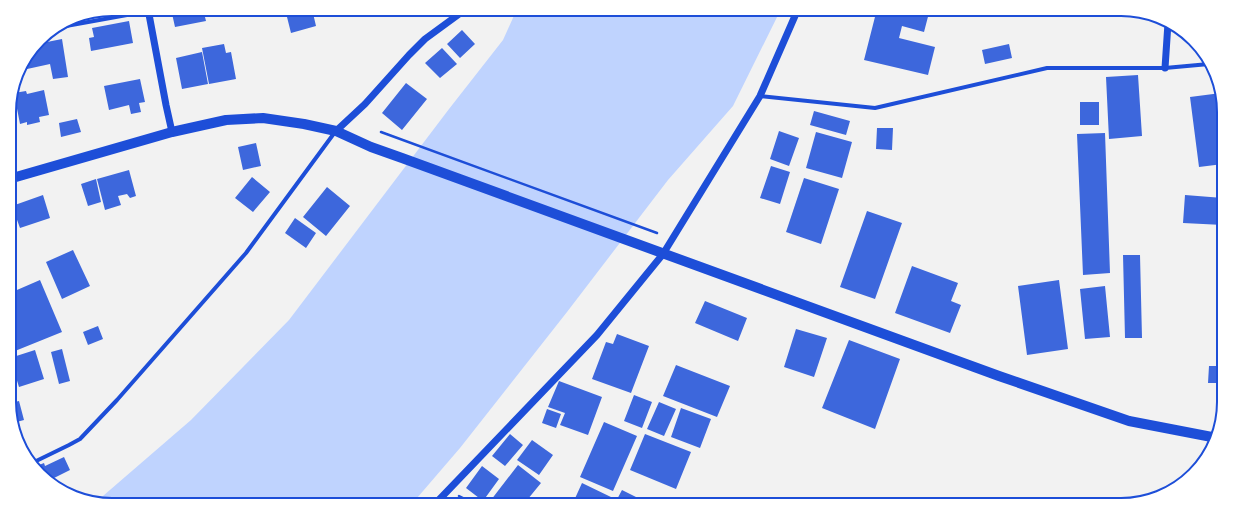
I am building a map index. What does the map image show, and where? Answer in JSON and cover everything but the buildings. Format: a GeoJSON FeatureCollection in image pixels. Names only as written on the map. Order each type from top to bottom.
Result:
{"type":"FeatureCollection","features":[{"type":"Feature","properties":{"kind":"main road"},"geometry":{"type":"LineString","coordinates":[[16,178],[172,132],[226,120],[263,118],[304,124],[336,131],[371,147],[649,249],[985,371],[1129,421],[1211,437]]}},
{"type":"Feature","properties":{"kind":"street"},"geometry":{"type":"LineString","coordinates":[[73,25],[117,16]]}},
{"type":"Feature","properties":{"kind":"street"},"geometry":{"type":"LineString","coordinates":[[149,16],[172,132]]}},
{"type":"Feature","properties":{"kind":"street"},"geometry":{"type":"LineString","coordinates":[[37,461],[69,446],[80,438],[117,400],[246,253],[336,131],[365,104],[425,39],[456,16]]}},
{"type":"Feature","properties":{"kind":"street"},"geometry":{"type":"LineString","coordinates":[[441,498],[597,335],[663,254],[760,96],[795,16]]}},
{"type":"Feature","properties":{"kind":"street"},"geometry":{"type":"LineString","coordinates":[[1165,68],[1168,28]]}},
{"type":"Feature","properties":{"kind":"street"},"geometry":{"type":"LineString","coordinates":[[760,96],[875,108],[1047,68],[1165,68],[1204,64]]}},
{"type":"Feature","properties":{"kind":"path"},"geometry":{"type":"LineString","coordinates":[[381,132],[657,234]]}},
{"type":"Feature","properties":{"kind":"path"},"geometry":{"type":"LineString","coordinates":[[448,490],[464,498]]}},
{"type":"Feature","properties":{"kind":"water"},"geometry":{"type":"Polygon","coordinates":[[[514,16],[778,16],[733,106],[668,180],[460,448],[417,498],[102,497],[191,420],[289,320],[503,40],[514,16]]]}}]}
